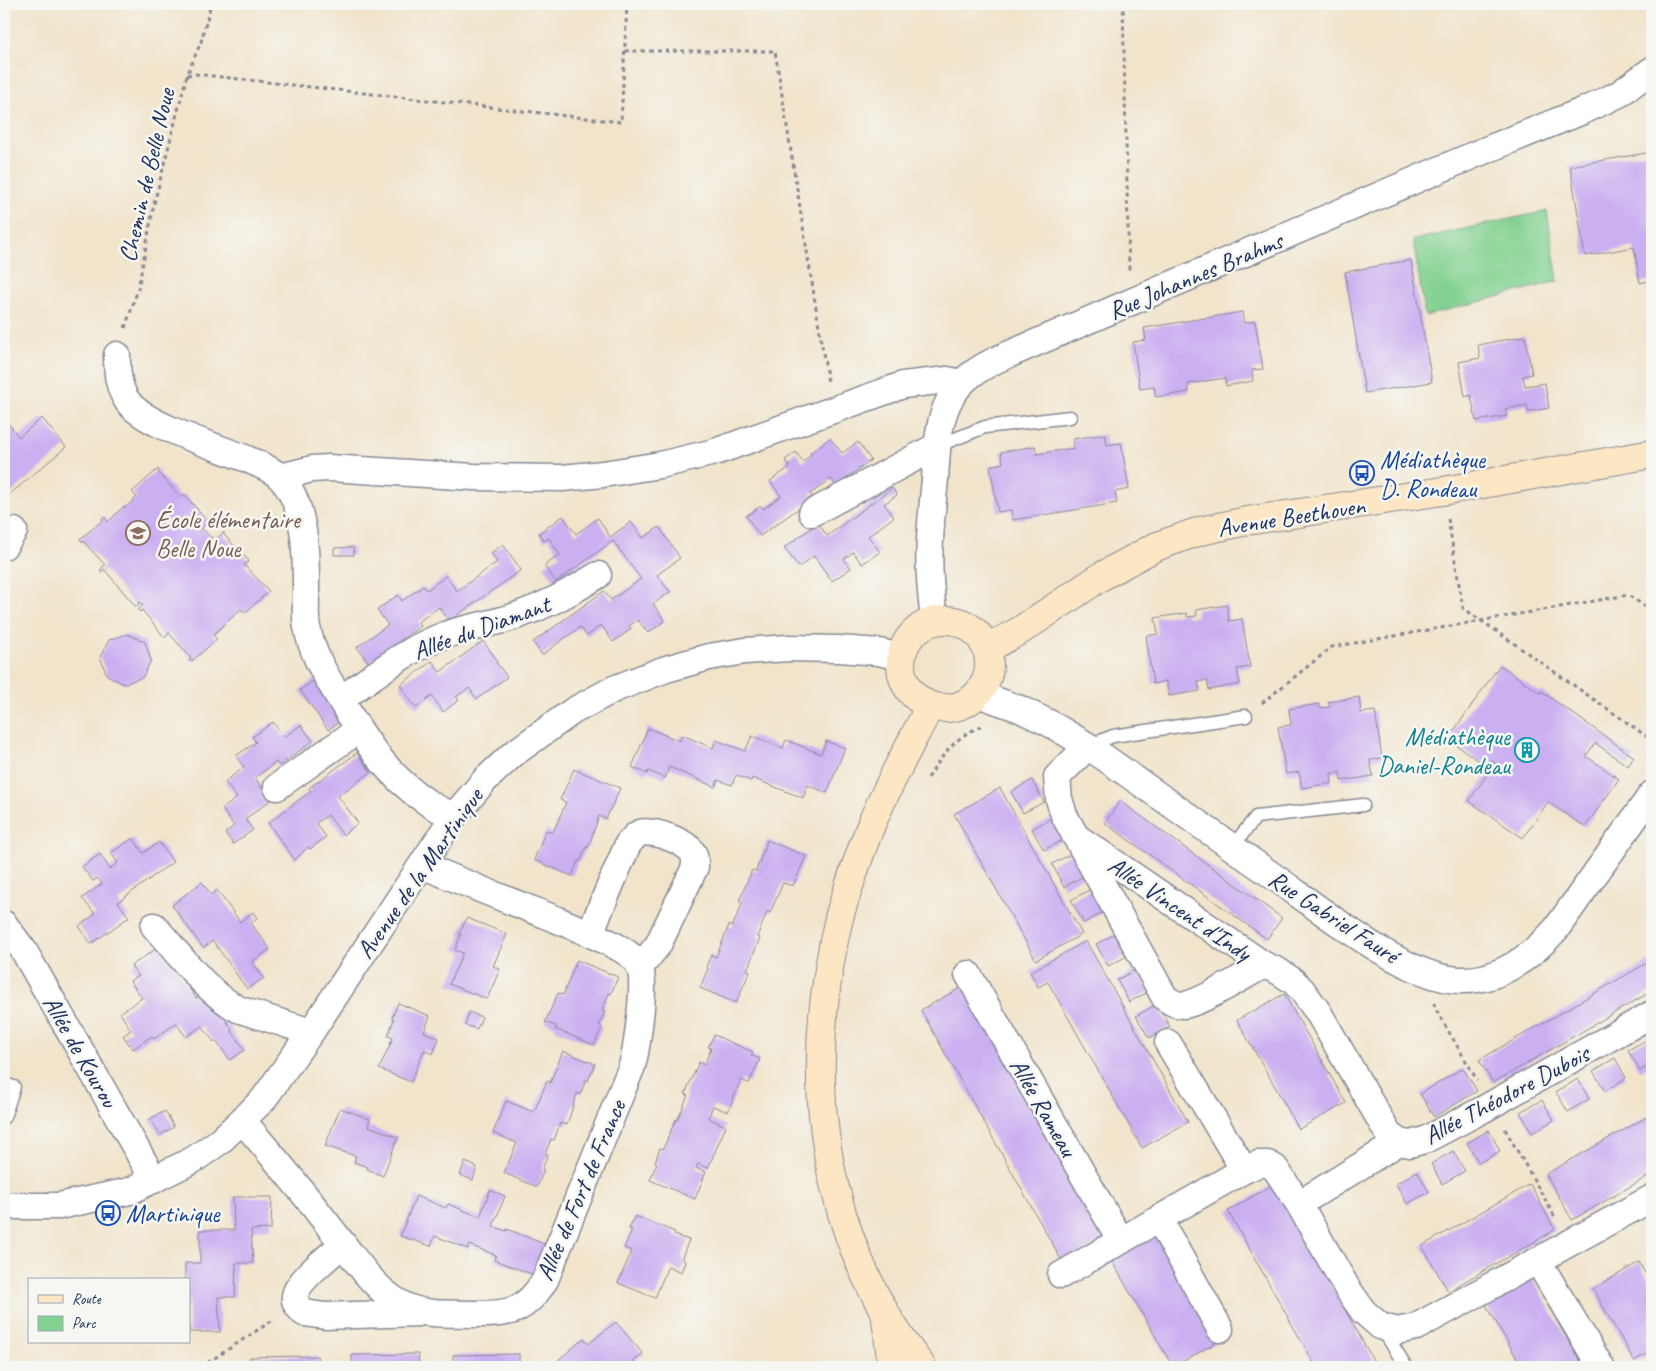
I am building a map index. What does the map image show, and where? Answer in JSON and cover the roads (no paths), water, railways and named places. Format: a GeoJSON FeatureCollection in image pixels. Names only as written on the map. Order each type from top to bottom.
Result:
{"type":"FeatureCollection","features":[{"type":"Feature","properties":{"kind":"street","name":"Rue Johannes Brahms"},"geometry":{"type":"LineString","coordinates":[[934,621],[930,542],[937,446],[941,423],[947,405],[961,383],[972,373],[998,359],[1476,154],[1585,110],[1619,94],[1652,70]]}},
{"type":"Feature","properties":{"kind":"street"},"geometry":{"type":"LineString","coordinates":[[117,355],[117,374],[121,390],[129,403],[144,416],[165,427],[263,466],[280,477],[292,495],[303,524],[307,625],[311,646],[321,668],[358,730],[388,770],[428,804],[454,816]]}},
{"type":"Feature","properties":{"kind":"street"},"geometry":{"type":"LineString","coordinates":[[280,477],[312,469],[329,468],[493,478],[562,478],[604,474],[660,465],[715,452],[903,385],[947,380],[961,383]]}},
{"type":"Feature","properties":{"kind":"street"},"geometry":{"type":"LineString","coordinates":[[812,513],[937,446]]}},
{"type":"Feature","properties":{"kind":"street","name":"Avenue Beethoven"},"geometry":{"type":"LineString","coordinates":[[987,649],[1036,621],[1102,576],[1148,551],[1179,538],[1219,526],[1443,491],[1652,454]]}},
{"type":"Feature","properties":{"kind":"street","name":"Allée du Diamant"},"geometry":{"type":"LineString","coordinates":[[340,699],[418,647],[446,635],[516,616],[572,592],[598,575]]}},
{"type":"Feature","properties":{"kind":"street"},"geometry":{"type":"LineString","coordinates":[[951,620],[966,625],[979,635],[987,649],[989,665],[986,681],[978,694],[964,704],[947,708],[930,706],[916,698],[907,686],[901,672],[901,657],[907,641],[919,628],[934,621],[951,620]]}},
{"type":"Feature","properties":{"kind":"street","name":"Avenue de la Martinique"},"geometry":{"type":"LineString","coordinates":[[4,1206],[59,1206],[130,1191],[194,1160],[243,1121],[263,1100],[311,1032],[454,816],[484,780],[513,754],[573,711],[614,689],[666,668],[709,657],[745,651],[788,648],[839,649],[879,652],[901,657]]}},
{"type":"Feature","properties":{"kind":"street","name":"Rue Gabriel Fauré"},"geometry":{"type":"LineString","coordinates":[[978,694],[1020,709],[1049,723],[1088,746],[1366,941],[1416,969],[1439,977],[1459,980],[1478,979],[1499,973],[1517,964],[1539,947],[1556,929],[1652,794]]}},
{"type":"Feature","properties":{"kind":"street"},"geometry":{"type":"LineString","coordinates":[[922,1367],[886,1315],[867,1280],[842,1217],[826,1147],[820,1068],[821,1030],[834,939],[852,875],[872,824],[930,706]]}},
{"type":"Feature","properties":{"kind":"street"},"geometry":{"type":"LineString","coordinates":[[276,787],[358,730]]}},
{"type":"Feature","properties":{"kind":"street","name":"Allée Vincent d'Indy"},"geometry":{"type":"LineString","coordinates":[[1075,836],[1264,965],[1201,1000],[1184,1005],[1174,1004],[1165,998],[1075,836],[1064,815],[1059,799],[1057,777],[1088,746]]}},
{"type":"Feature","properties":{"kind":"street"},"geometry":{"type":"LineString","coordinates":[[422,865],[590,933],[633,957],[640,967],[658,945],[695,867],[694,854],[687,847],[662,834],[648,832],[638,834],[628,844],[590,933]]}},
{"type":"Feature","properties":{"kind":"street","name":"Allée de Kourou"},"geometry":{"type":"LineString","coordinates":[[4,924],[24,951],[154,1180]]}},
{"type":"Feature","properties":{"kind":"street"},"geometry":{"type":"LineString","coordinates":[[154,926],[205,983],[230,1005],[311,1032]]}},
{"type":"Feature","properties":{"kind":"street","name":"Allée Théodore Dubois"},"geometry":{"type":"LineString","coordinates":[[1264,965],[1278,971],[1302,990],[1318,1012],[1389,1135],[1398,1142],[1410,1144],[1425,1140],[1482,1110],[1652,1014]]}},
{"type":"Feature","properties":{"kind":"street","name":"Allée de Fort de France"},"geometry":{"type":"LineString","coordinates":[[343,1244],[299,1286],[295,1297],[296,1304],[304,1312],[325,1316],[422,1313],[494,1314],[511,1312],[526,1304],[537,1294],[545,1280],[632,1066],[638,1038],[640,967]]}},
{"type":"Feature","properties":{"kind":"street","name":"Allée Rameau"},"geometry":{"type":"LineString","coordinates":[[968,974],[1121,1241]]}},
{"type":"Feature","properties":{"kind":"street"},"geometry":{"type":"LineString","coordinates":[[1168,1043],[1244,1170]]}},
{"type":"Feature","properties":{"kind":"street","name":"Allée de Fort de France"},"geometry":{"type":"LineString","coordinates":[[243,1121],[303,1193],[376,1286],[404,1306],[422,1313]]}},
{"type":"Feature","properties":{"kind":"street"},"geometry":{"type":"LineString","coordinates":[[1299,1204],[1398,1142]]}},
{"type":"Feature","properties":{"kind":"street"},"geometry":{"type":"LineString","coordinates":[[1061,1275],[1244,1170],[1258,1164],[1268,1164],[1275,1168],[1299,1204],[1346,1288],[1363,1311],[1389,1328],[1416,1327],[1652,1198]]}},
{"type":"Feature","properties":{"kind":"street"},"geometry":{"type":"LineString","coordinates":[[1159,1219],[1220,1329]]}},
{"type":"Feature","properties":{"kind":"street"},"geometry":{"type":"LineString","coordinates":[[1538,1261],[1601,1367]]}},
{"type":"Feature","properties":{"kind":"street"},"geometry":{"type":"LineString","coordinates":[[885,1367],[886,1315]]}},
{"type":"Feature","properties":{"kind":"street"},"geometry":{"type":"LineString","coordinates":[[886,1315],[892,1367]]}},
{"type":"Feature","properties":{"kind":"lane"},"geometry":{"type":"LineString","coordinates":[[937,446],[986,427],[1070,417]]}},
{"type":"Feature","properties":{"kind":"lane"},"geometry":{"type":"LineString","coordinates":[[1088,746],[1114,736],[1246,716]]}},
{"type":"Feature","properties":{"kind":"lane"},"geometry":{"type":"LineString","coordinates":[[1232,847],[1256,817],[1363,805]]}},
{"type":"Feature","properties":{"kind":"lane"},"geometry":{"type":"LineString","coordinates":[[4,1084],[14,1087],[4,1117]]}},
{"type":"Feature","properties":{"kind":"lane"},"geometry":{"type":"LineString","coordinates":[[1389,1328],[1406,1367]]}},
{"type":"Feature","properties":{"kind":"place","name":"Médiathèque D. Rondeau"},"geometry":{"type":"Point","coordinates":[1362,473]}},
{"type":"Feature","properties":{"kind":"place","name":"École élémentaire Belle Noue"},"geometry":{"type":"Point","coordinates":[138,533]}},
{"type":"Feature","properties":{"kind":"place","name":"Médiathèque Daniel-Rondeau"},"geometry":{"type":"Point","coordinates":[1527,750]}},
{"type":"Feature","properties":{"kind":"place","name":"Martinique"},"geometry":{"type":"Point","coordinates":[108,1213]}}]}
